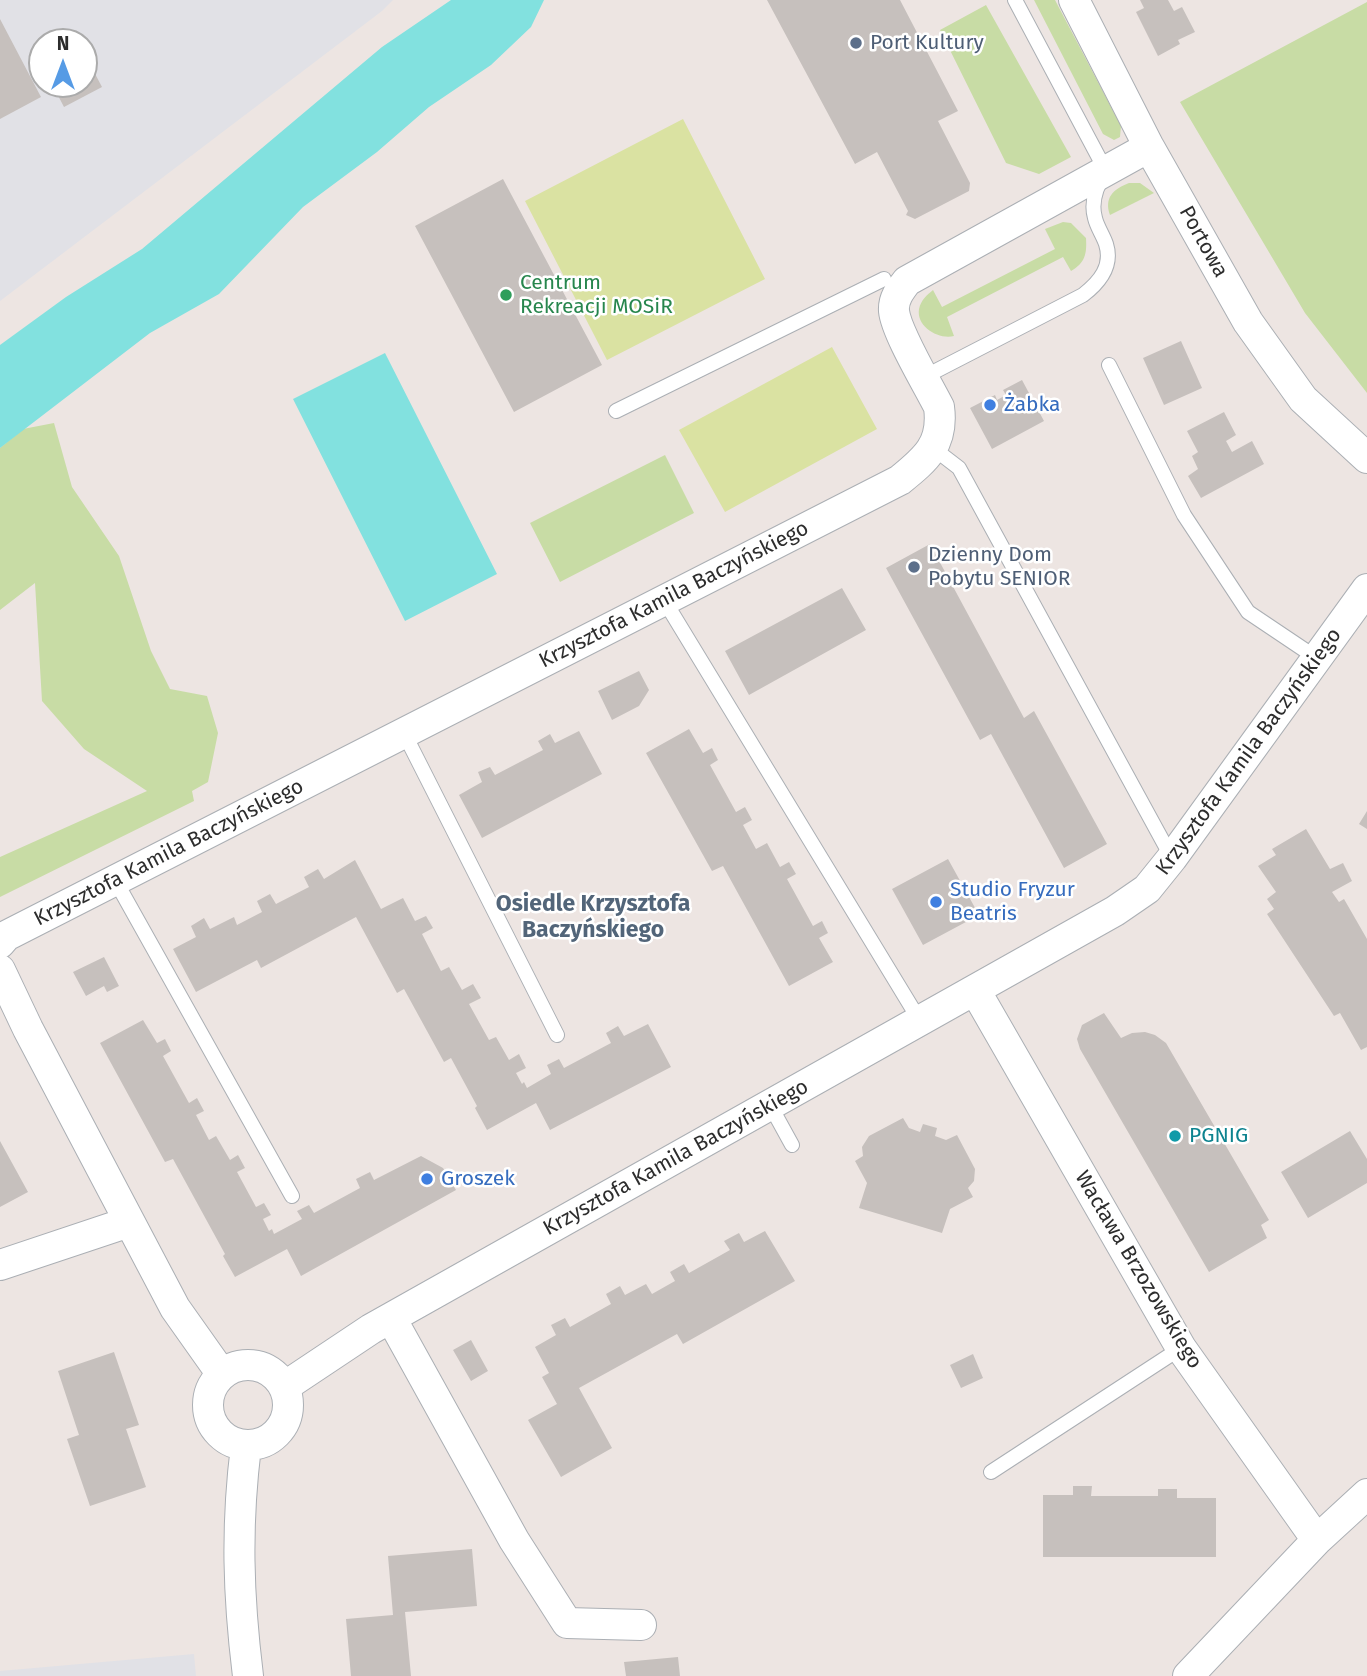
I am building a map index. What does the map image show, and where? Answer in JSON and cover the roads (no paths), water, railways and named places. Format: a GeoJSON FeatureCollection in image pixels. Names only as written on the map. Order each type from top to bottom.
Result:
{"type":"FeatureCollection","features":[{"type":"Feature","properties":{"kind":"street","name":"Portowa"},"geometry":{"type":"LineString","coordinates":[[1074,0],[1149,147],[1248,322],[1303,399],[1367,458]]}},
{"type":"Feature","properties":{"kind":"street"},"geometry":{"type":"LineString","coordinates":[[933,448],[941,421],[939,407],[898,327],[894,310],[897,294],[907,281],[1149,147]]}},
{"type":"Feature","properties":{"kind":"street","name":"Krzysztofa Kamila Baczyńskiego"},"geometry":{"type":"LineString","coordinates":[[0,943],[6,936],[900,480],[929,456],[933,448]]}},
{"type":"Feature","properties":{"kind":"street","name":"Krzysztofa Kamila Baczyńskiego"},"geometry":{"type":"LineString","coordinates":[[284,1387],[371,1329],[1115,911],[1147,889],[1367,589]]}},
{"type":"Feature","properties":{"kind":"street"},"geometry":{"type":"LineString","coordinates":[[3,983],[175,1308],[221,1373]]}},
{"type":"Feature","properties":{"kind":"street","name":"Wacława Brzozowskiego"},"geometry":{"type":"LineString","coordinates":[[975,990],[1181,1348],[1317,1540]]}},
{"type":"Feature","properties":{"kind":"street"},"geometry":{"type":"LineString","coordinates":[[0,1265],[129,1222]]}},
{"type":"Feature","properties":{"kind":"street"},"geometry":{"type":"LineString","coordinates":[[391,1318],[514,1540],[567,1623],[641,1625]]}},
{"type":"Feature","properties":{"kind":"street"},"geometry":{"type":"LineString","coordinates":[[250,1364],[267,1369],[284,1387],[289,1407],[285,1421],[276,1435],[261,1444],[246,1446],[232,1443],[219,1434],[210,1420],[209,1392],[221,1373],[235,1366],[250,1364]]}},
{"type":"Feature","properties":{"kind":"street"},"geometry":{"type":"LineString","coordinates":[[246,1446],[239,1500],[239,1596],[248,1676]]}},
{"type":"Feature","properties":{"kind":"street"},"geometry":{"type":"LineString","coordinates":[[1188,1676],[1317,1540],[1367,1494]]}},
{"type":"Feature","properties":{"kind":"lane"},"geometry":{"type":"LineString","coordinates":[[924,377],[1083,295],[1098,284],[1107,268],[1106,244],[1094,217],[1093,205],[1098,185],[1106,171],[1015,0]]}},
{"type":"Feature","properties":{"kind":"lane"},"geometry":{"type":"LineString","coordinates":[[616,411],[884,279]]}},
{"type":"Feature","properties":{"kind":"lane"},"geometry":{"type":"LineString","coordinates":[[1109,365],[1184,515],[1248,612],[1318,659]]}},
{"type":"Feature","properties":{"kind":"lane"},"geometry":{"type":"LineString","coordinates":[[933,448],[959,468],[1172,858]]}},
{"type":"Feature","properties":{"kind":"lane"},"geometry":{"type":"LineString","coordinates":[[664,600],[920,1021]]}},
{"type":"Feature","properties":{"kind":"lane"},"geometry":{"type":"LineString","coordinates":[[404,733],[558,1035]]}},
{"type":"Feature","properties":{"kind":"lane"},"geometry":{"type":"LineString","coordinates":[[115,880],[292,1196]]}},
{"type":"Feature","properties":{"kind":"lane"},"geometry":{"type":"LineString","coordinates":[[770,1105],[793,1145]]}},
{"type":"Feature","properties":{"kind":"lane"},"geometry":{"type":"LineString","coordinates":[[991,1472],[1181,1348]]}},
{"type":"Feature","properties":{"kind":"water"},"geometry":{"type":"Polygon","coordinates":[[[451,0],[544,0],[531,27],[491,65],[429,107],[377,152],[303,207],[219,294],[150,333],[0,448],[0,345],[66,297],[142,249],[382,47],[451,0]]]}},
{"type":"Feature","properties":{"kind":"water"},"geometry":{"type":"Polygon","coordinates":[[[385,353],[497,574],[405,621],[293,399],[385,353]]]}},
{"type":"Feature","properties":{"kind":"place","name":"Port Kultury"},"geometry":{"type":"Point","coordinates":[856,43]}},
{"type":"Feature","properties":{"kind":"place","name":"Centrum Rekreacji MOSiR"},"geometry":{"type":"Point","coordinates":[506,295]}},
{"type":"Feature","properties":{"kind":"place","name":"Żabka"},"geometry":{"type":"Point","coordinates":[990,405]}},
{"type":"Feature","properties":{"kind":"place","name":"Dzienny Dom Pobytu SENIOR"},"geometry":{"type":"Point","coordinates":[914,567]}},
{"type":"Feature","properties":{"kind":"place","name":"Studio Fryzur Beatris"},"geometry":{"type":"Point","coordinates":[936,902]}},
{"type":"Feature","properties":{"kind":"place","name":"PGNIG"},"geometry":{"type":"Point","coordinates":[1175,1136]}},
{"type":"Feature","properties":{"kind":"place","name":"Groszek"},"geometry":{"type":"Point","coordinates":[427,1179]}},
{"type":"Feature","properties":{"kind":"district","name":"Osiedle Krzysztofa Baczyńskiego"},"geometry":{"type":"Point","coordinates":[593,918]}}]}
